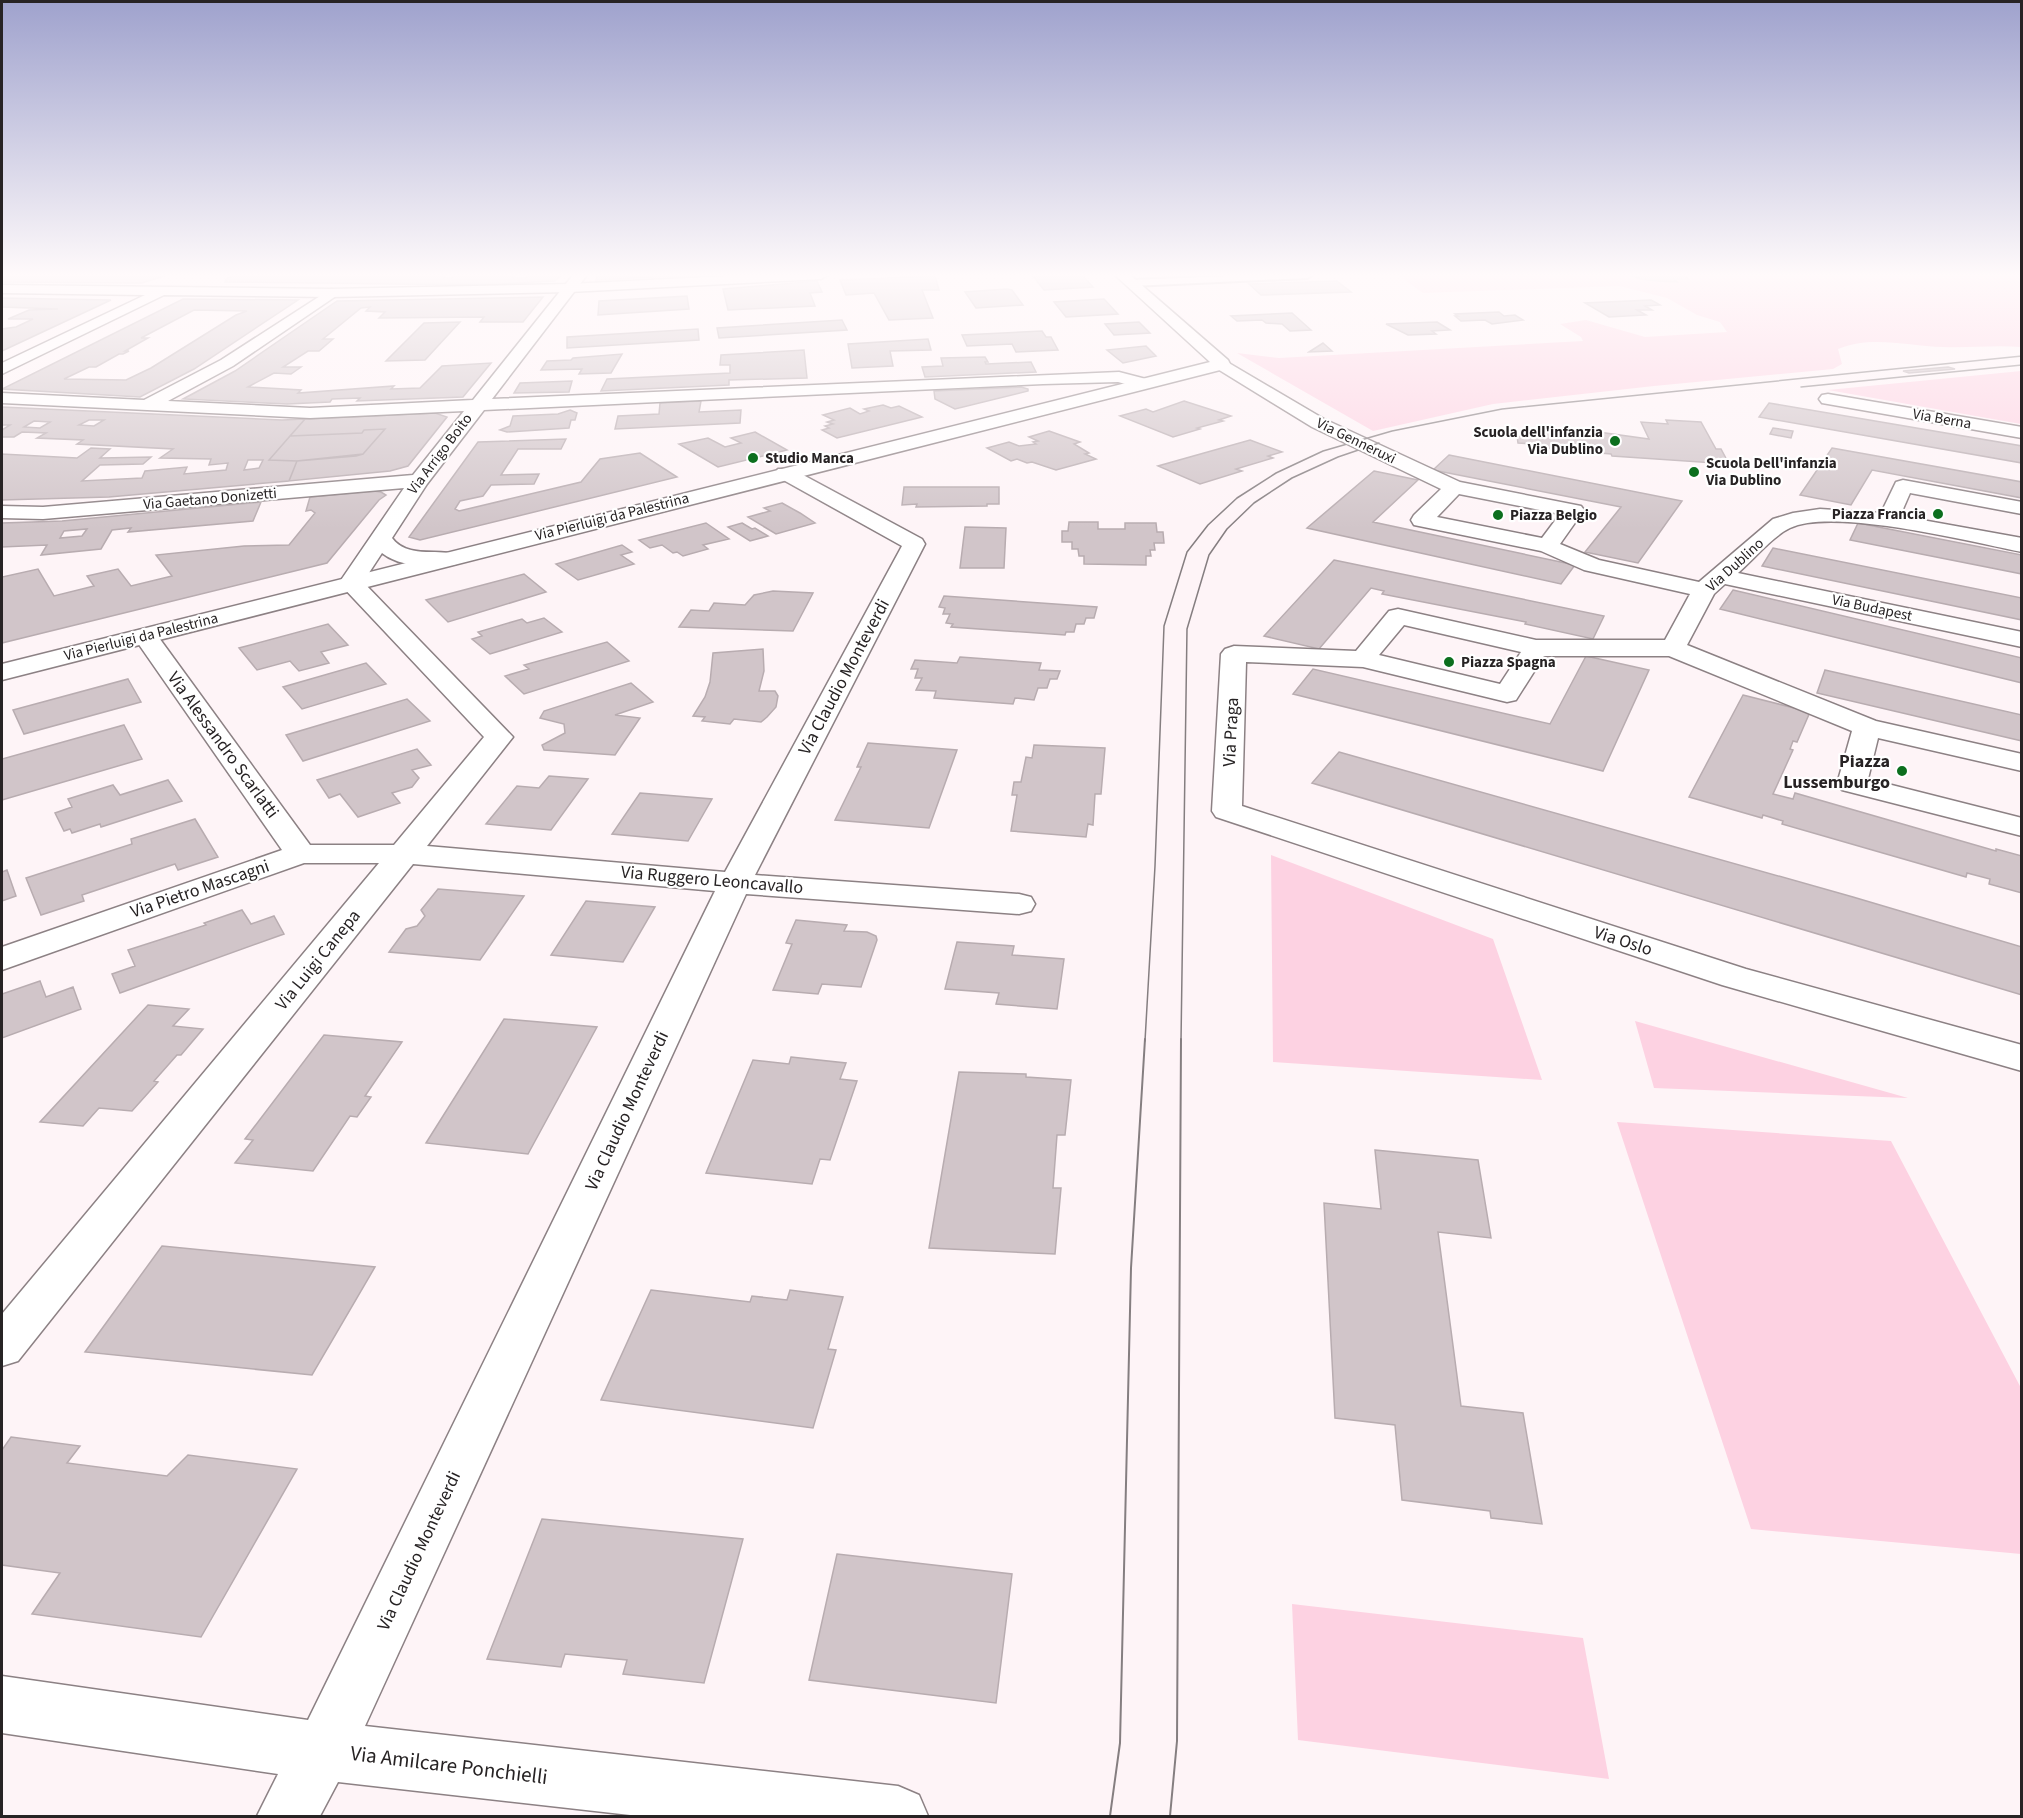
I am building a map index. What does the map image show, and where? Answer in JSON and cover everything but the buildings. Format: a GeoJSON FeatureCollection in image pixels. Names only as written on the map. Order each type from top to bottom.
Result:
{"type":"FeatureCollection","features":[{"type":"Feature","properties":{"kind":"street"},"geometry":{"type":"LineString","coordinates":[[2,369],[21,360]]}},
{"type":"Feature","properties":{"kind":"street"},"geometry":{"type":"LineString","coordinates":[[147,405],[232,360]]}},
{"type":"Feature","properties":{"kind":"street","name":"Via Arrigo Boito"},"geometry":{"type":"LineString","coordinates":[[351,583],[419,481],[512,360]]}},
{"type":"Feature","properties":{"kind":"street","name":"Via Genneruxi"},"geometry":{"type":"LineString","coordinates":[[1217,360],[1318,423],[1454,487]]}},
{"type":"Feature","properties":{"kind":"street","name":"Via Pierluigi da Palestrina"},"geometry":{"type":"LineString","coordinates":[[2,672],[1222,364]]}},
{"type":"Feature","properties":{"kind":"street"},"geometry":{"type":"LineString","coordinates":[[2,398],[310,412],[1043,379],[1119,377],[1140,383]]}},
{"type":"Feature","properties":{"kind":"street"},"geometry":{"type":"LineString","coordinates":[[1043,379],[1065,389],[1059,404]]}},
{"type":"Feature","properties":{"kind":"street","name":"Via Berna"},"geometry":{"type":"LineString","coordinates":[[1828,399],[2022,433]]}},
{"type":"Feature","properties":{"kind":"street","name":"Via Claudio Monteverdi"},"geometry":{"type":"LineString","coordinates":[[287,1816],[323,1751],[735,883],[914,544],[785,473]]}},
{"type":"Feature","properties":{"kind":"street","name":"Via Gaetano Donizetti"},"geometry":{"type":"LineString","coordinates":[[2,512],[43,513],[419,481]]}},
{"type":"Feature","properties":{"kind":"street"},"geometry":{"type":"LineString","coordinates":[[2022,508],[1904,486],[1888,520],[2022,545]]}},
{"type":"Feature","properties":{"kind":"street"},"geometry":{"type":"LineString","coordinates":[[1547,546],[1574,510],[1454,487],[1422,520],[1547,546],[1592,565],[1713,583]]}},
{"type":"Feature","properties":{"kind":"street","name":"Via Dublino"},"geometry":{"type":"LineString","coordinates":[[1674,648],[1713,583],[1781,524],[1793,519],[1815,516],[1888,520]]}},
{"type":"Feature","properties":{"kind":"street"},"geometry":{"type":"LineString","coordinates":[[381,537],[387,549],[400,555],[448,559]]}},
{"type":"Feature","properties":{"kind":"street","name":"Via Luigi Canepa"},"geometry":{"type":"LineString","coordinates":[[2,1347],[499,737],[351,583]]}},
{"type":"Feature","properties":{"kind":"street","name":"Via Budapest"},"geometry":{"type":"LineString","coordinates":[[1713,583],[2022,640]]}},
{"type":"Feature","properties":{"kind":"street"},"geometry":{"type":"LineString","coordinates":[[1536,648],[1507,694],[1363,659],[1398,616],[1536,648],[1674,648],[1867,727],[2022,763]]}},
{"type":"Feature","properties":{"kind":"street","name":"Via Alessandro Scarlatti"},"geometry":{"type":"LineString","coordinates":[[145,636],[301,854]]}},
{"type":"Feature","properties":{"kind":"street","name":"Via Praga"},"geometry":{"type":"LineString","coordinates":[[1227,811],[1234,654],[1363,659]]}},
{"type":"Feature","properties":{"kind":"street"},"geometry":{"type":"LineString","coordinates":[[1867,727],[1852,784],[2022,827]]}},
{"type":"Feature","properties":{"kind":"street","name":"Via Oslo"},"geometry":{"type":"LineString","coordinates":[[1227,811],[1734,977],[2022,1058]]}},
{"type":"Feature","properties":{"kind":"street","name":"Via Pietro Mascagni"},"geometry":{"type":"LineString","coordinates":[[2,959],[301,854],[405,854]]}},
{"type":"Feature","properties":{"kind":"street","name":"Via Ruggero Leoncavallo"},"geometry":{"type":"LineString","coordinates":[[405,854],[735,883],[1019,904]]}},
{"type":"Feature","properties":{"kind":"street","name":"Via Amilcare Ponchielli"},"geometry":{"type":"LineString","coordinates":[[2,1705],[323,1751],[898,1816]]}},
{"type":"Feature","properties":{"kind":"shaded area"},"geometry":{"type":"Polygon","coordinates":[[[1249,360],[1841,360],[1842,364],[1833,369],[1493,404],[1373,431],[1249,360]]]}},
{"type":"Feature","properties":{"kind":"shaded area"},"geometry":{"type":"Polygon","coordinates":[[[2021,371],[2021,424],[1828,390],[2021,371]]]}},
{"type":"Feature","properties":{"kind":"shaded area"},"geometry":{"type":"Polygon","coordinates":[[[1271,855],[1493,939],[1542,1080],[1273,1062],[1271,855]]]}},
{"type":"Feature","properties":{"kind":"shaded area"},"geometry":{"type":"Polygon","coordinates":[[[1635,1021],[1908,1098],[1654,1088],[1635,1021]]]}},
{"type":"Feature","properties":{"kind":"shaded area"},"geometry":{"type":"Polygon","coordinates":[[[1617,1122],[1891,1141],[2021,1388],[2021,1554],[1751,1529],[1617,1122]]]}},
{"type":"Feature","properties":{"kind":"shaded area"},"geometry":{"type":"Polygon","coordinates":[[[1292,1604],[1583,1638],[1609,1779],[1298,1740],[1292,1604]]]}},
{"type":"Feature","properties":{"kind":"tram line"},"geometry":{"type":"LineString","coordinates":[[1145,1041],[1155,866],[1164,626],[1187,552],[1208,525],[1237,498],[1276,473],[1323,451],[1392,431],[1502,409],[1984,360]]}},
{"type":"Feature","properties":{"kind":"tram line"},"geometry":{"type":"LineString","coordinates":[[1801,387],[2022,365]]}},
{"type":"Feature","properties":{"kind":"tram line"},"geometry":{"type":"LineString","coordinates":[[1181,1041],[1187,629],[1209,555],[1227,529],[1254,503],[1292,478],[1338,457],[1379,443]]}},
{"type":"Feature","properties":{"kind":"tram line"},"geometry":{"type":"LineString","coordinates":[[1110,1816],[1120,1743],[1131,1268],[1145,1039]]}},
{"type":"Feature","properties":{"kind":"tram line"},"geometry":{"type":"LineString","coordinates":[[1170,1816],[1177,1741],[1181,1039]]}},
{"type":"Feature","properties":{"kind":"place","name":"Scuola dell'infanzia Via Dublino"},"geometry":{"type":"Point","coordinates":[1615,441]}},
{"type":"Feature","properties":{"kind":"place","name":"Studio Manca"},"geometry":{"type":"Point","coordinates":[753,458]}},
{"type":"Feature","properties":{"kind":"place","name":"Scuola Dell'infanzia Via Dublino"},"geometry":{"type":"Point","coordinates":[1694,472]}},
{"type":"Feature","properties":{"kind":"place","name":"Piazza Francia"},"geometry":{"type":"Point","coordinates":[1938,514]}},
{"type":"Feature","properties":{"kind":"place","name":"Piazza Belgio"},"geometry":{"type":"Point","coordinates":[1498,515]}},
{"type":"Feature","properties":{"kind":"place","name":"Piazza Spagna"},"geometry":{"type":"Point","coordinates":[1449,662]}},
{"type":"Feature","properties":{"kind":"place","name":"Piazza Lussemburgo"},"geometry":{"type":"Point","coordinates":[1902,771]}}]}
